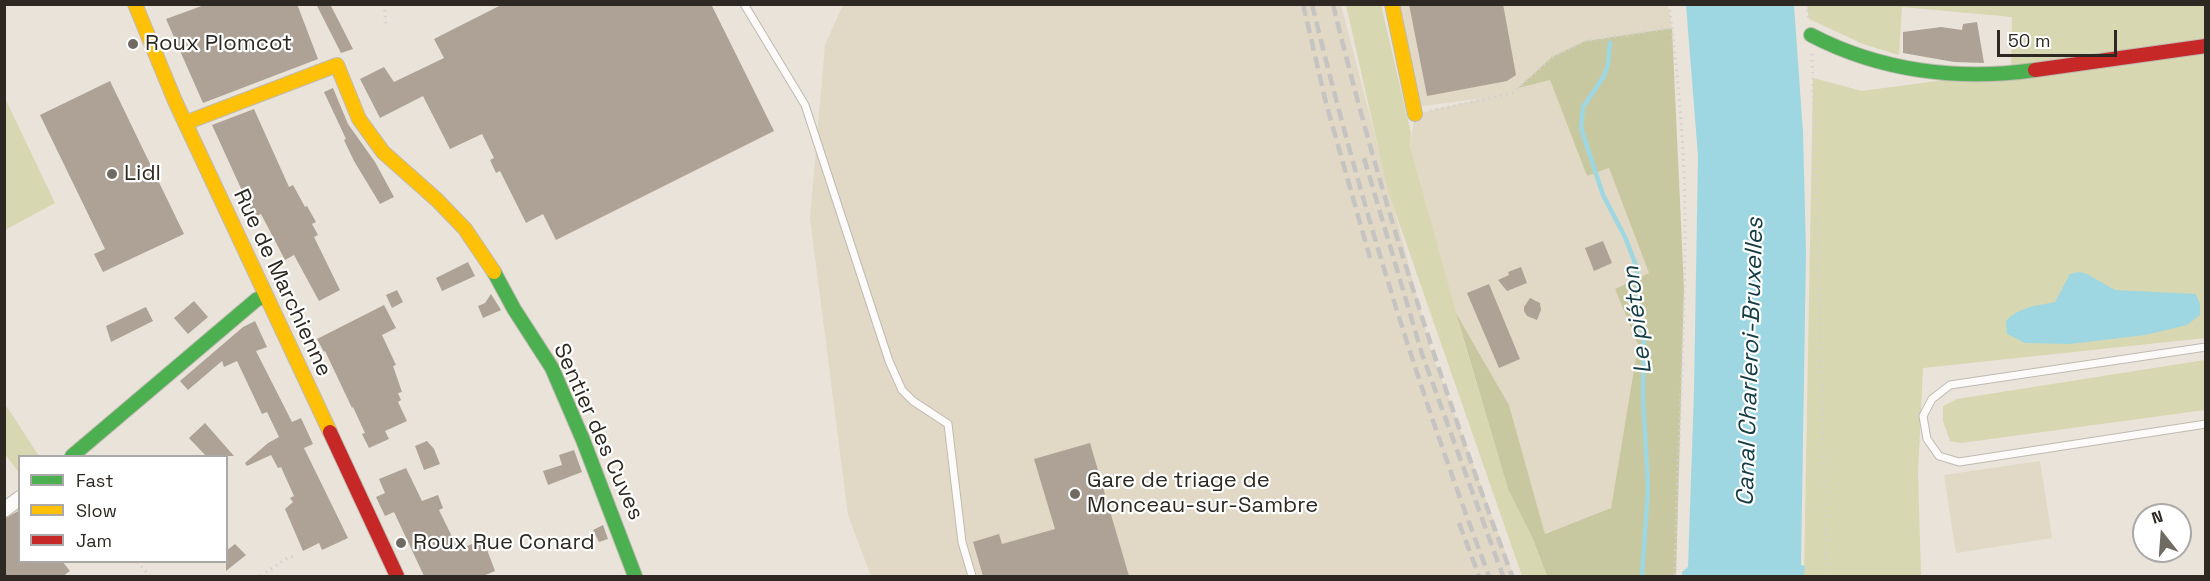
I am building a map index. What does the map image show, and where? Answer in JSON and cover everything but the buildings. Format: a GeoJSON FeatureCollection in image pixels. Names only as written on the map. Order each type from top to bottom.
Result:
{"type":"FeatureCollection","features":[{"type":"Feature","properties":{"kind":"street","name":"Rue de Marchienne"},"geometry":{"type":"LineString","coordinates":[[135,4],[185,123],[397,576]]}},
{"type":"Feature","properties":{"kind":"street"},"geometry":{"type":"LineString","coordinates":[[1392,4],[1415,114]]}},
{"type":"Feature","properties":{"kind":"street"},"geometry":{"type":"LineString","coordinates":[[1811,35],[1838,49],[1882,63],[1946,74],[2002,75],[2205,46]]}},
{"type":"Feature","properties":{"kind":"street","name":"Sentier des Cuves"},"geometry":{"type":"LineString","coordinates":[[185,123],[337,65],[359,119],[383,152],[437,200],[465,230],[490,265],[514,309],[552,368],[583,440],[634,576]]}},
{"type":"Feature","properties":{"kind":"street"},"geometry":{"type":"LineString","coordinates":[[73,455],[256,300],[265,296]]}},
{"type":"Feature","properties":{"kind":"street"},"geometry":{"type":"LineString","coordinates":[[4,510],[18,500]]}},
{"type":"Feature","properties":{"kind":"lane"},"geometry":{"type":"LineString","coordinates":[[744,4],[805,105],[889,361],[902,390],[913,401],[948,424],[962,542],[972,576]]}},
{"type":"Feature","properties":{"kind":"lane"},"geometry":{"type":"LineString","coordinates":[[2205,347],[1950,385],[1932,399],[1923,416],[1927,439],[1939,456],[1959,462],[2205,424]]}},
{"type":"Feature","properties":{"kind":"path"},"geometry":{"type":"LineString","coordinates":[[384,4],[386,25]]}},
{"type":"Feature","properties":{"kind":"path"},"geometry":{"type":"LineString","coordinates":[[1669,4],[1678,77],[1685,220],[1683,366],[1675,576]]}},
{"type":"Feature","properties":{"kind":"path"},"geometry":{"type":"LineString","coordinates":[[1807,4],[1811,35],[1827,576]]}},
{"type":"Feature","properties":{"kind":"path"},"geometry":{"type":"LineString","coordinates":[[1415,114],[1513,93],[1552,57],[1585,40],[1672,28]]}},
{"type":"Feature","properties":{"kind":"path"},"geometry":{"type":"LineString","coordinates":[[261,576],[287,558],[295,556]]}},
{"type":"Feature","properties":{"kind":"path"},"geometry":{"type":"LineString","coordinates":[[139,563],[150,576]]}},
{"type":"Feature","properties":{"kind":"shaded area"},"geometry":{"type":"Polygon","coordinates":[[[843,5],[1341,5],[1431,350],[1514,576],[871,576],[848,515],[810,218],[825,45],[843,5]]]}},
{"type":"Feature","properties":{"kind":"shaded area"},"geometry":{"type":"Polygon","coordinates":[[[1398,5],[1668,5],[1672,28],[1585,41],[1519,87],[1550,80],[1587,176],[1609,168],[1650,274],[1615,289],[1638,345],[1611,508],[1545,534],[1509,405],[1456,313],[1410,146],[1415,114],[1486,98],[1414,107],[1398,5]]]}},
{"type":"Feature","properties":{"kind":"shaded area"},"geometry":{"type":"Polygon","coordinates":[[[2040,461],[2052,538],[1956,553],[1944,475],[2040,461]]]}},
{"type":"Feature","properties":{"kind":"green space"},"geometry":{"type":"Polygon","coordinates":[[[1346,5],[1381,5],[1411,133],[1410,146],[1464,341],[1508,489],[1533,539],[1547,576],[1522,576],[1388,191],[1346,5]]]}},
{"type":"Feature","properties":{"kind":"green space"},"geometry":{"type":"Polygon","coordinates":[[[1807,5],[2205,5],[2205,338],[1923,368],[1918,473],[1921,576],[1804,576],[1813,78],[1862,91],[2011,71],[2012,17],[1902,7],[1899,55],[1863,44],[1809,19],[1807,5]]]}},
{"type":"Feature","properties":{"kind":"green space"},"geometry":{"type":"Polygon","coordinates":[[[1672,28],[1684,288],[1676,576],[1547,576],[1533,539],[1508,489],[1456,313],[1509,405],[1545,534],[1611,508],[1638,345],[1615,289],[1649,273],[1609,168],[1587,176],[1550,80],[1518,88],[1552,57],[1585,41],[1672,28]]]}},
{"type":"Feature","properties":{"kind":"green space"},"geometry":{"type":"Polygon","coordinates":[[[5,98],[55,203],[4,230],[5,98]]]}},
{"type":"Feature","properties":{"kind":"green space"},"geometry":{"type":"Polygon","coordinates":[[[2205,360],[2205,410],[1961,443],[1950,441],[1943,421],[1943,406],[1957,399],[2205,360]]]}},
{"type":"Feature","properties":{"kind":"green space"},"geometry":{"type":"Polygon","coordinates":[[[5,404],[38,455],[18,455],[18,472],[5,454],[5,404]]]}},
{"type":"Feature","properties":{"kind":"water","name":"Canal Charleroi-Bruxelles"},"geometry":{"type":"Polygon","coordinates":[[[1686,5],[1794,5],[1803,133],[1806,252],[1801,565],[1805,566],[1804,576],[1682,576],[1682,572],[1688,567],[1698,156],[1686,5]]]}},
{"type":"Feature","properties":{"kind":"water"},"geometry":{"type":"Polygon","coordinates":[[[2079,272],[2115,290],[2196,294],[2200,304],[2200,315],[2187,325],[2145,335],[2070,344],[2025,343],[2007,334],[2006,321],[2011,316],[2028,308],[2055,302],[2070,274],[2079,272]]]}},
{"type":"Feature","properties":{"kind":"waterway","name":"Le piéton"},"geometry":{"type":"LineString","coordinates":[[1610,43],[1604,76],[1583,107],[1581,128],[1603,195],[1625,237],[1637,268],[1638,315],[1644,339],[1643,398],[1648,488],[1642,576]]}},
{"type":"Feature","properties":{"kind":"railway"},"geometry":{"type":"LineString","coordinates":[[1303,4],[1326,103],[1370,258]]}},
{"type":"Feature","properties":{"kind":"railway"},"geometry":{"type":"LineString","coordinates":[[1312,4],[1330,77],[1392,293],[1438,435],[1489,576]]}},
{"type":"Feature","properties":{"kind":"railway"},"geometry":{"type":"LineString","coordinates":[[1333,4],[1371,149],[1414,293],[1512,576]]}},
{"type":"Feature","properties":{"kind":"railway"},"geometry":{"type":"LineString","coordinates":[[1364,158],[1422,354],[1503,576]]}},
{"type":"Feature","properties":{"kind":"railway"},"geometry":{"type":"LineString","coordinates":[[1459,523],[1479,576]]}},
{"type":"Feature","properties":{"kind":"traffic: fast"},"geometry":{"type":"LineString","coordinates":[[1811,35],[1864,57],[1920,70],[1977,74],[2035,70]]}},
{"type":"Feature","properties":{"kind":"traffic: fast"},"geometry":{"type":"LineString","coordinates":[[494,272],[514,309],[552,368],[583,440],[635,576]]}},
{"type":"Feature","properties":{"kind":"traffic: fast"},"geometry":{"type":"LineString","coordinates":[[73,455],[256,300],[265,296]]}},
{"type":"Feature","properties":{"kind":"traffic: slow"},"geometry":{"type":"LineString","coordinates":[[135,4],[175,101],[330,432]]}},
{"type":"Feature","properties":{"kind":"traffic: slow"},"geometry":{"type":"LineString","coordinates":[[1392,4],[1415,114]]}},
{"type":"Feature","properties":{"kind":"traffic: slow"},"geometry":{"type":"LineString","coordinates":[[185,123],[337,65],[359,119],[383,152],[437,200],[465,229],[494,272]]}},
{"type":"Feature","properties":{"kind":"traffic: jam"},"geometry":{"type":"LineString","coordinates":[[2035,70],[2206,46]]}},
{"type":"Feature","properties":{"kind":"traffic: jam"},"geometry":{"type":"LineString","coordinates":[[330,432],[397,576]]}},
{"type":"Feature","properties":{"kind":"place","name":"Roux Plomcot"},"geometry":{"type":"Point","coordinates":[133,44]}},
{"type":"Feature","properties":{"kind":"place","name":"Lidl"},"geometry":{"type":"Point","coordinates":[112,174]}},
{"type":"Feature","properties":{"kind":"place","name":"Gare de triage de Monceau-sur-Sambre"},"geometry":{"type":"Point","coordinates":[1075,494]}},
{"type":"Feature","properties":{"kind":"place","name":"Roux Rue Conard"},"geometry":{"type":"Point","coordinates":[401,543]}}]}
